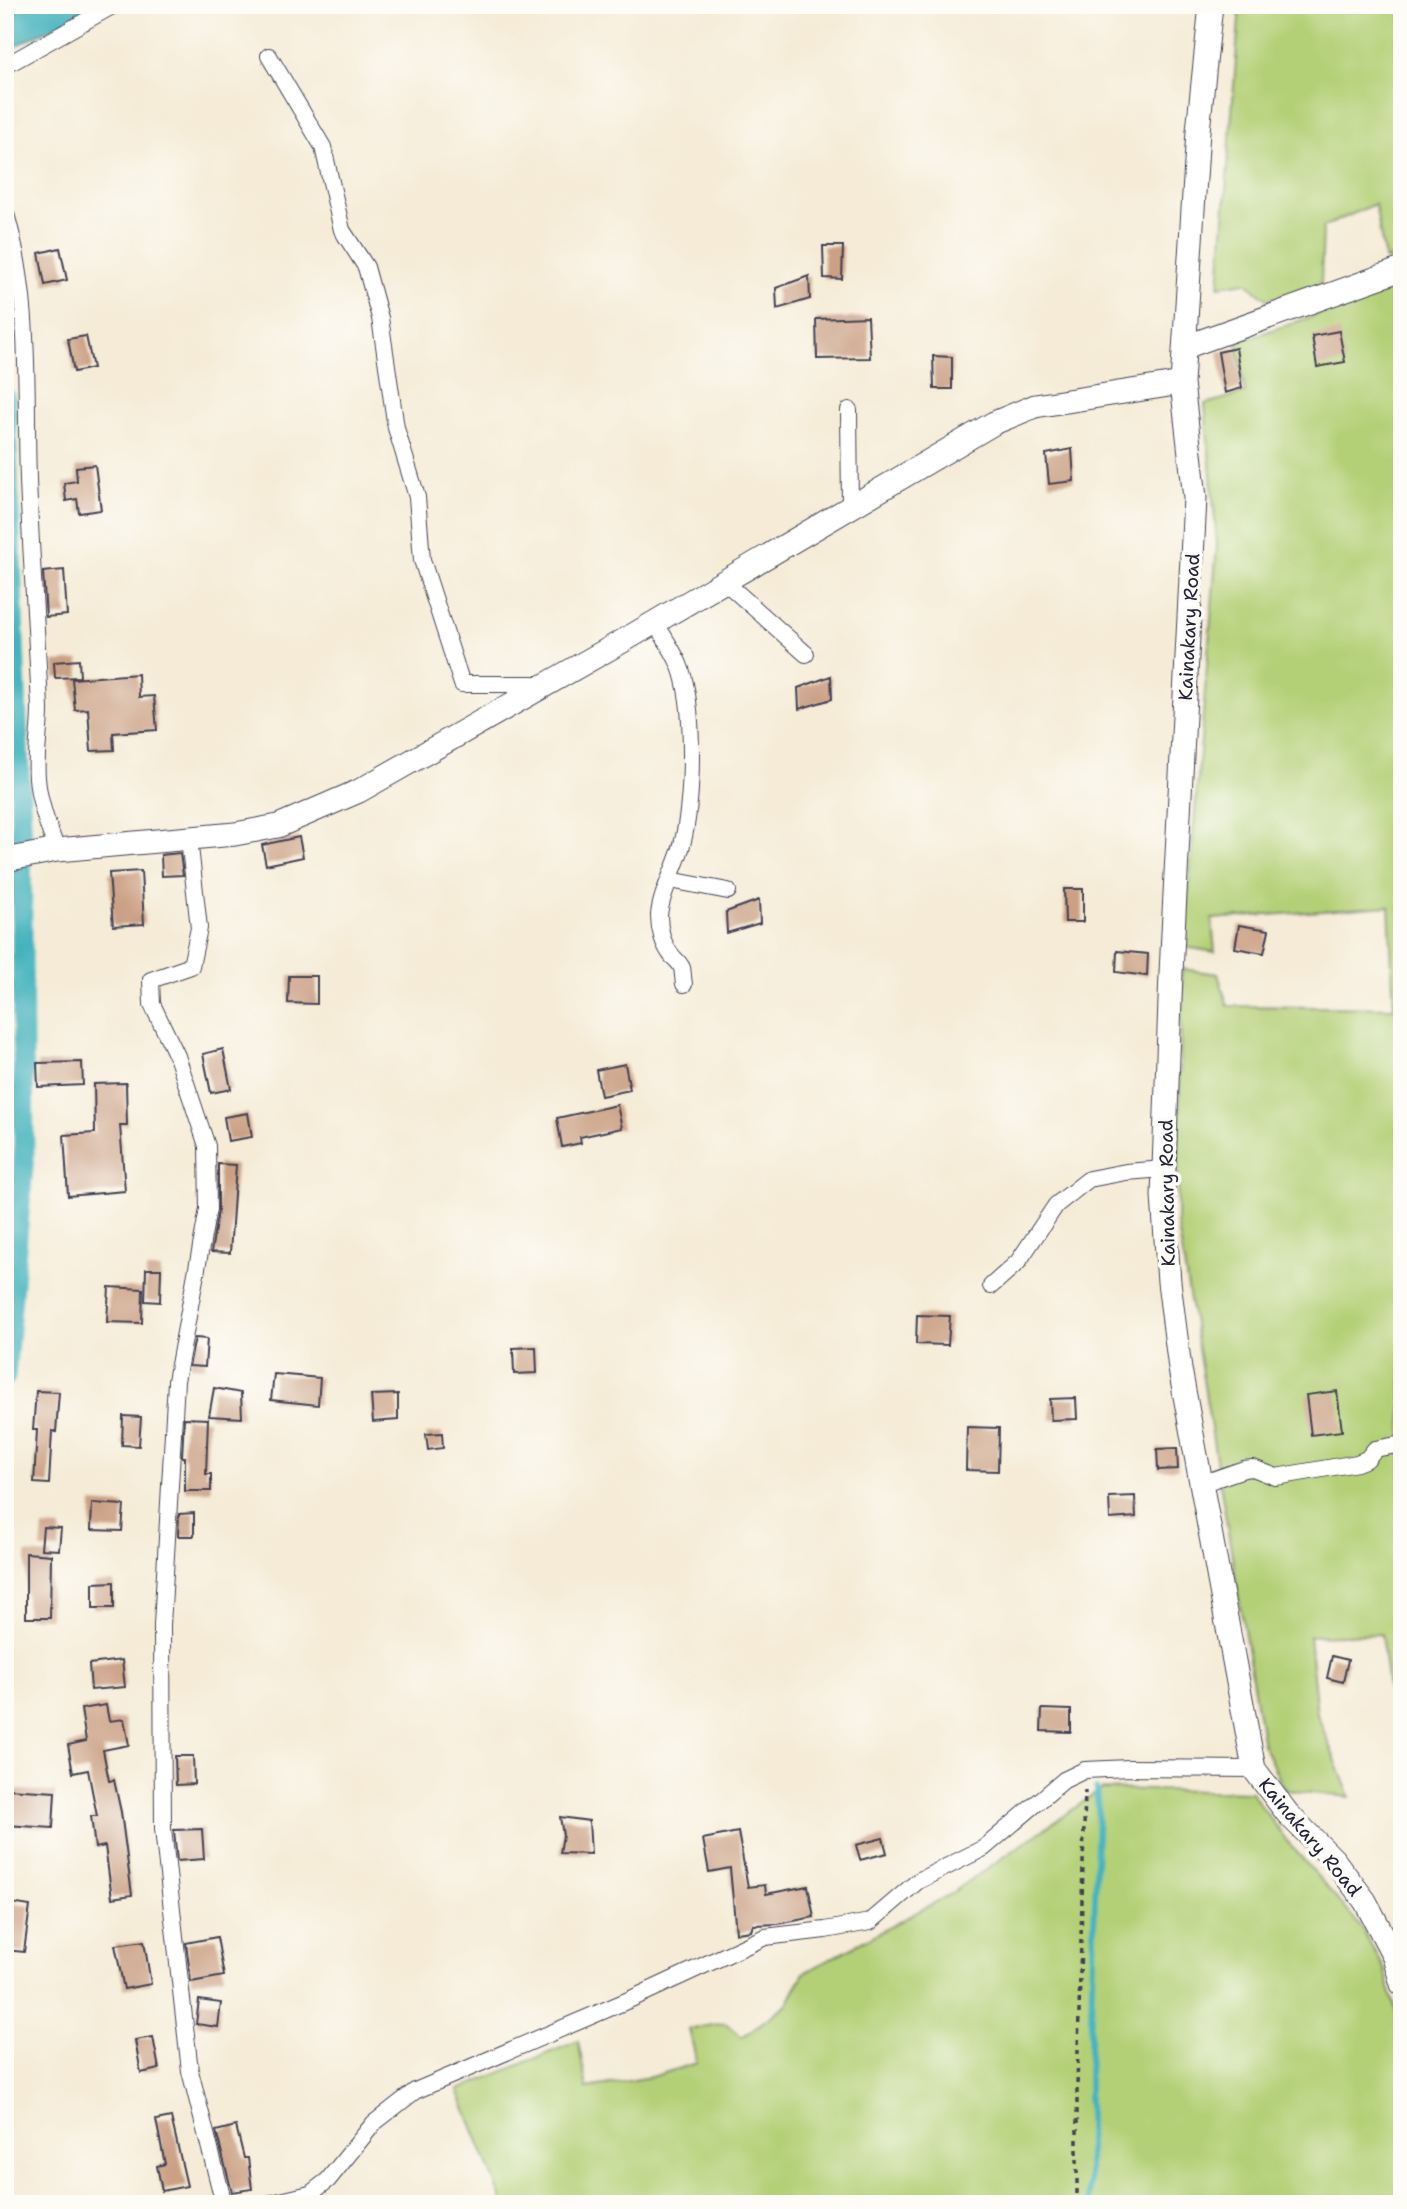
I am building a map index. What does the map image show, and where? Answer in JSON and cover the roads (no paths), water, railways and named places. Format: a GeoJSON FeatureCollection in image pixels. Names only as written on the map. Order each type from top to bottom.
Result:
{"type":"FeatureCollection","features":[{"type":"Feature","properties":{"kind":"main road","name":"Kainakary Road"},"geometry":{"type":"LineString","coordinates":[[1211,5],[1198,131],[1182,383],[1195,498],[1171,973],[1163,1196],[1169,1282],[1180,1368],[1200,1484],[1254,1769],[1288,1814],[1332,1859],[1364,1901],[1394,1956],[1402,1984]]}},
{"type":"Feature","properties":{"kind":"main road"},"geometry":{"type":"LineString","coordinates":[[1185,347],[1402,269]]}},
{"type":"Feature","properties":{"kind":"main road"},"geometry":{"type":"LineString","coordinates":[[5,860],[49,851],[235,834],[278,826],[348,796],[547,684],[993,423],[1035,406],[1182,383]]}},
{"type":"Feature","properties":{"kind":"street"},"geometry":{"type":"LineString","coordinates":[[5,66],[114,5]]}},
{"type":"Feature","properties":{"kind":"street"},"geometry":{"type":"LineString","coordinates":[[269,56],[323,147],[342,230],[366,267],[380,318],[396,428],[417,497],[422,560],[462,684],[547,684]]}},
{"type":"Feature","properties":{"kind":"street"},"geometry":{"type":"LineString","coordinates":[[5,211],[14,240],[22,286],[28,481],[40,711],[37,776],[49,851]]}},
{"type":"Feature","properties":{"kind":"street"},"geometry":{"type":"LineString","coordinates":[[849,410],[850,507]]}},
{"type":"Feature","properties":{"kind":"street"},"geometry":{"type":"LineString","coordinates":[[724,581],[806,654]]}},
{"type":"Feature","properties":{"kind":"street"},"geometry":{"type":"LineString","coordinates":[[655,622],[679,664],[690,732],[690,772],[683,841],[661,902],[660,928],[666,948],[682,966],[684,984]]}},
{"type":"Feature","properties":{"kind":"street"},"geometry":{"type":"LineString","coordinates":[[189,838],[199,929],[191,966],[152,980],[152,1004],[177,1056],[207,1146],[208,1209],[176,1381],[162,1625],[163,1829],[190,2071],[224,2204]]}},
{"type":"Feature","properties":{"kind":"street"},"geometry":{"type":"LineString","coordinates":[[670,880],[728,891]]}},
{"type":"Feature","properties":{"kind":"street"},"geometry":{"type":"LineString","coordinates":[[991,1286],[1018,1262],[1056,1205],[1089,1179],[1126,1172],[1164,1170]]}},
{"type":"Feature","properties":{"kind":"street"},"geometry":{"type":"LineString","coordinates":[[1200,1484],[1244,1469],[1253,1468],[1276,1478],[1357,1463],[1367,1460],[1375,1449],[1402,1444]]}},
{"type":"Feature","properties":{"kind":"street"},"geometry":{"type":"LineString","coordinates":[[268,2204],[310,2194],[328,2180],[374,2123],[415,2091],[632,1999],[765,1937],[870,1922],[918,1881],[984,1848],[1064,1780],[1085,1770],[1254,1769]]}},
{"type":"Feature","properties":{"kind":"water"},"geometry":{"type":"Polygon","coordinates":[[[5,5],[98,5],[5,51],[5,5]]]}},
{"type":"Feature","properties":{"kind":"waterway"},"geometry":{"type":"LineString","coordinates":[[5,398],[21,824],[24,1155],[5,1377]]}},
{"type":"Feature","properties":{"kind":"waterway"},"geometry":{"type":"LineString","coordinates":[[1089,2204],[1089,2078],[1098,1809],[1096,1789]]}}]}
